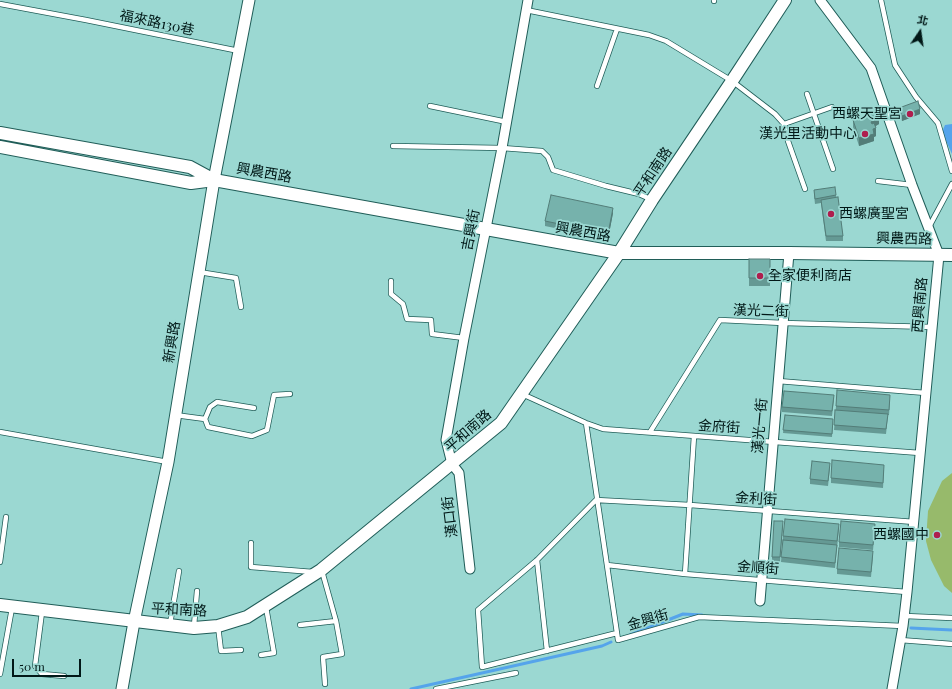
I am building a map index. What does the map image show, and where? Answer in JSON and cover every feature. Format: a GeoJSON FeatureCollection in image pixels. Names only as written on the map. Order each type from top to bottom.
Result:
{"type":"FeatureCollection","features":[{"type":"Feature","properties":{"kind":"main road","name":"平和南路"},"geometry":{"type":"LineString","coordinates":[[6,605],[134,622],[194,628],[218,626],[247,617],[319,571],[501,423],[619,253],[652,200],[785,0]]}},
{"type":"Feature","properties":{"kind":"main road","name":"興農西路"},"geometry":{"type":"LineString","coordinates":[[0,133],[190,167],[214,180]]}},
{"type":"Feature","properties":{"kind":"main road","name":"興農西路"},"geometry":{"type":"LineString","coordinates":[[0,147],[191,183],[214,180],[619,253],[952,255]]}},
{"type":"Feature","properties":{"kind":"street","name":"新興路"},"geometry":{"type":"LineString","coordinates":[[122,689],[134,622],[168,462],[214,180],[249,0]]}},
{"type":"Feature","properties":{"kind":"street","name":"吉興街"},"geometry":{"type":"LineString","coordinates":[[452,464],[446,440],[464,338],[507,122],[528,0]]}},
{"type":"Feature","properties":{"kind":"street","name":"西興南路"},"geometry":{"type":"LineString","coordinates":[[820,0],[871,68],[912,185],[939,255],[915,522],[903,626],[892,689]]}},
{"type":"Feature","properties":{"kind":"street","name":"漢光一街"},"geometry":{"type":"LineString","coordinates":[[760,601],[772,442],[789,253]]}},
{"type":"Feature","properties":{"kind":"street","name":"漢口街"},"geometry":{"type":"LineString","coordinates":[[452,464],[459,473],[470,569]]}},
{"type":"Feature","properties":{"kind":"lane"},"geometry":{"type":"LineString","coordinates":[[881,0],[895,65],[916,97],[938,123],[952,171]]}},
{"type":"Feature","properties":{"kind":"lane","name":"福來路130巷"},"geometry":{"type":"LineString","coordinates":[[0,4],[239,51]]}},
{"type":"Feature","properties":{"kind":"lane"},"geometry":{"type":"LineString","coordinates":[[526,10],[649,35],[666,41],[732,81],[776,114],[784,124],[788,141],[805,189]]}},
{"type":"Feature","properties":{"kind":"lane"},"geometry":{"type":"LineString","coordinates":[[598,86],[617,29]]}},
{"type":"Feature","properties":{"kind":"lane"},"geometry":{"type":"LineString","coordinates":[[807,94],[833,169]]}},
{"type":"Feature","properties":{"kind":"lane"},"geometry":{"type":"LineString","coordinates":[[430,106],[507,122]]}},
{"type":"Feature","properties":{"kind":"lane"},"geometry":{"type":"LineString","coordinates":[[784,124],[832,107]]}},
{"type":"Feature","properties":{"kind":"lane"},"geometry":{"type":"LineString","coordinates":[[393,146],[502,148],[542,151],[548,157],[554,170],[606,186],[639,194],[652,200]]}},
{"type":"Feature","properties":{"kind":"lane"},"geometry":{"type":"LineString","coordinates":[[878,181],[912,185]]}},
{"type":"Feature","properties":{"kind":"lane"},"geometry":{"type":"LineString","coordinates":[[929,227],[952,184]]}},
{"type":"Feature","properties":{"kind":"lane"},"geometry":{"type":"LineString","coordinates":[[199,272],[236,278],[241,307]]}},
{"type":"Feature","properties":{"kind":"lane"},"geometry":{"type":"LineString","coordinates":[[391,281],[391,294],[404,304],[407,319],[431,320],[432,334],[464,338]]}},
{"type":"Feature","properties":{"kind":"lane","name":"漢光二街"},"geometry":{"type":"LineString","coordinates":[[650,432],[720,320],[783,324],[932,327]]}},
{"type":"Feature","properties":{"kind":"lane"},"geometry":{"type":"LineString","coordinates":[[778,381],[926,393]]}},
{"type":"Feature","properties":{"kind":"lane"},"geometry":{"type":"LineString","coordinates":[[254,408],[216,402],[210,407],[205,418],[208,427],[252,436],[267,430],[274,395],[290,394]]}},
{"type":"Feature","properties":{"kind":"lane","name":"金府街"},"geometry":{"type":"LineString","coordinates":[[522,394],[586,423],[603,429],[920,453]]}},
{"type":"Feature","properties":{"kind":"lane"},"geometry":{"type":"LineString","coordinates":[[175,415],[205,418]]}},
{"type":"Feature","properties":{"kind":"lane","name":"金興街"},"geometry":{"type":"LineString","coordinates":[[586,423],[596,500],[618,640],[699,617],[903,626]]}},
{"type":"Feature","properties":{"kind":"lane"},"geometry":{"type":"LineString","coordinates":[[0,432],[168,462]]}},
{"type":"Feature","properties":{"kind":"lane"},"geometry":{"type":"LineString","coordinates":[[685,574],[694,436]]}},
{"type":"Feature","properties":{"kind":"lane"},"geometry":{"type":"LineString","coordinates":[[596,500],[537,560],[478,610],[482,667],[617,633]]}},
{"type":"Feature","properties":{"kind":"lane","name":"金利街"},"geometry":{"type":"LineString","coordinates":[[596,500],[690,505],[915,522]]}},
{"type":"Feature","properties":{"kind":"lane"},"geometry":{"type":"LineString","coordinates":[[0,562],[6,517]]}},
{"type":"Feature","properties":{"kind":"lane"},"geometry":{"type":"LineString","coordinates":[[250,543],[251,567],[319,571],[336,622],[342,654],[323,657],[325,684]]}},
{"type":"Feature","properties":{"kind":"lane"},"geometry":{"type":"LineString","coordinates":[[537,560],[547,651]]}},
{"type":"Feature","properties":{"kind":"lane","name":"金順街"},"geometry":{"type":"LineString","coordinates":[[607,565],[685,574],[907,592]]}},
{"type":"Feature","properties":{"kind":"lane"},"geometry":{"type":"LineString","coordinates":[[170,625],[179,571]]}},
{"type":"Feature","properties":{"kind":"lane"},"geometry":{"type":"LineString","coordinates":[[194,628],[197,591]]}},
{"type":"Feature","properties":{"kind":"lane"},"geometry":{"type":"LineString","coordinates":[[0,674],[6,605]]}},
{"type":"Feature","properties":{"kind":"lane"},"geometry":{"type":"LineString","coordinates":[[261,656],[274,654],[265,606]]}},
{"type":"Feature","properties":{"kind":"lane"},"geometry":{"type":"LineString","coordinates":[[42,610],[35,666],[42,674],[64,676]]}},
{"type":"Feature","properties":{"kind":"lane"},"geometry":{"type":"LineString","coordinates":[[904,616],[952,618]]}},
{"type":"Feature","properties":{"kind":"lane"},"geometry":{"type":"LineString","coordinates":[[300,625],[336,622]]}},
{"type":"Feature","properties":{"kind":"lane"},"geometry":{"type":"LineString","coordinates":[[218,626],[221,652],[240,650]]}},
{"type":"Feature","properties":{"kind":"lane"},"geometry":{"type":"LineString","coordinates":[[900,640],[952,644]]}},
{"type":"Feature","properties":{"kind":"lane"},"geometry":{"type":"LineString","coordinates":[[436,689],[516,674]]}},
{"type":"Feature","properties":{"kind":"green space"},"geometry":{"type":"Polygon","coordinates":[[[952,473],[952,593],[944,586],[931,560],[926,541],[928,511],[942,481],[952,473]]]}},
{"type":"Feature","properties":{"kind":"water"},"geometry":{"type":"Polygon","coordinates":[[[952,124],[952,154],[942,132],[945,125],[952,124]]]}},
{"type":"Feature","properties":{"kind":"building"},"geometry":{"type":"Polygon","coordinates":[[[918,101],[920,109],[902,116],[899,108],[918,101]]]}},
{"type":"Feature","properties":{"kind":"building"},"geometry":{"type":"Polygon","coordinates":[[[875,113],[879,114],[879,117],[871,122],[872,124],[874,123],[876,128],[873,129],[874,134],[859,138],[853,120],[875,113]]]}},
{"type":"Feature","properties":{"kind":"building"},"geometry":{"type":"Polygon","coordinates":[[[835,187],[836,195],[815,199],[814,190],[835,187]]]}},
{"type":"Feature","properties":{"kind":"building"},"geometry":{"type":"Polygon","coordinates":[[[551,195],[613,208],[608,234],[545,221],[551,195]]]}},
{"type":"Feature","properties":{"kind":"building"},"geometry":{"type":"Polygon","coordinates":[[[838,197],[843,236],[826,236],[821,200],[838,197]]]}},
{"type":"Feature","properties":{"kind":"building"},"geometry":{"type":"Polygon","coordinates":[[[749,259],[770,259],[770,278],[749,278],[749,259]]]}},
{"type":"Feature","properties":{"kind":"building"},"geometry":{"type":"Polygon","coordinates":[[[837,390],[890,395],[889,410],[836,406],[837,390]]]}},
{"type":"Feature","properties":{"kind":"building"},"geometry":{"type":"Polygon","coordinates":[[[784,391],[834,395],[832,411],[782,407],[784,391]]]}},
{"type":"Feature","properties":{"kind":"building"},"geometry":{"type":"Polygon","coordinates":[[[835,410],[888,414],[886,429],[834,425],[835,410]]]}},
{"type":"Feature","properties":{"kind":"building"},"geometry":{"type":"Polygon","coordinates":[[[785,415],[833,419],[832,434],[783,430],[785,415]]]}},
{"type":"Feature","properties":{"kind":"building"},"geometry":{"type":"Polygon","coordinates":[[[832,460],[884,465],[883,483],[831,478],[832,460]]]}},
{"type":"Feature","properties":{"kind":"building"},"geometry":{"type":"Polygon","coordinates":[[[812,461],[830,463],[828,481],[810,479],[812,461]]]}},
{"type":"Feature","properties":{"kind":"building"},"geometry":{"type":"Polygon","coordinates":[[[785,519],[839,524],[837,541],[783,536],[785,519]]]}},
{"type":"Feature","properties":{"kind":"building"},"geometry":{"type":"Polygon","coordinates":[[[774,521],[783,521],[780,557],[772,557],[774,521]]]}},
{"type":"Feature","properties":{"kind":"building"},"geometry":{"type":"Polygon","coordinates":[[[841,521],[875,524],[873,545],[839,542],[841,521]]]}},
{"type":"Feature","properties":{"kind":"building"},"geometry":{"type":"Polygon","coordinates":[[[783,540],[837,545],[835,563],[781,557],[783,540]]]}},
{"type":"Feature","properties":{"kind":"building"},"geometry":{"type":"Polygon","coordinates":[[[839,548],[873,551],[871,572],[837,569],[839,548]]]}},
{"type":"Feature","properties":{"kind":"waterway"},"geometry":{"type":"LineString","coordinates":[[630,635],[683,614],[702,615]]}},
{"type":"Feature","properties":{"kind":"waterway"},"geometry":{"type":"LineString","coordinates":[[911,628],[952,630]]}},
{"type":"Feature","properties":{"kind":"waterway"},"geometry":{"type":"LineString","coordinates":[[411,689],[602,646],[611,642]]}},
{"type":"Feature","properties":{"kind":"place","name":"西螺天聖宮"},"geometry":{"type":"Point","coordinates":[910,114]}},
{"type":"Feature","properties":{"kind":"place","name":"漢光里活動中心"},"geometry":{"type":"Point","coordinates":[865,134]}},
{"type":"Feature","properties":{"kind":"place","name":"西螺廣聖宮"},"geometry":{"type":"Point","coordinates":[831,214]}},
{"type":"Feature","properties":{"kind":"place","name":"全家便利商店"},"geometry":{"type":"Point","coordinates":[760,276]}},
{"type":"Feature","properties":{"kind":"place","name":"西螺國中"},"geometry":{"type":"Point","coordinates":[937,535]}}]}
